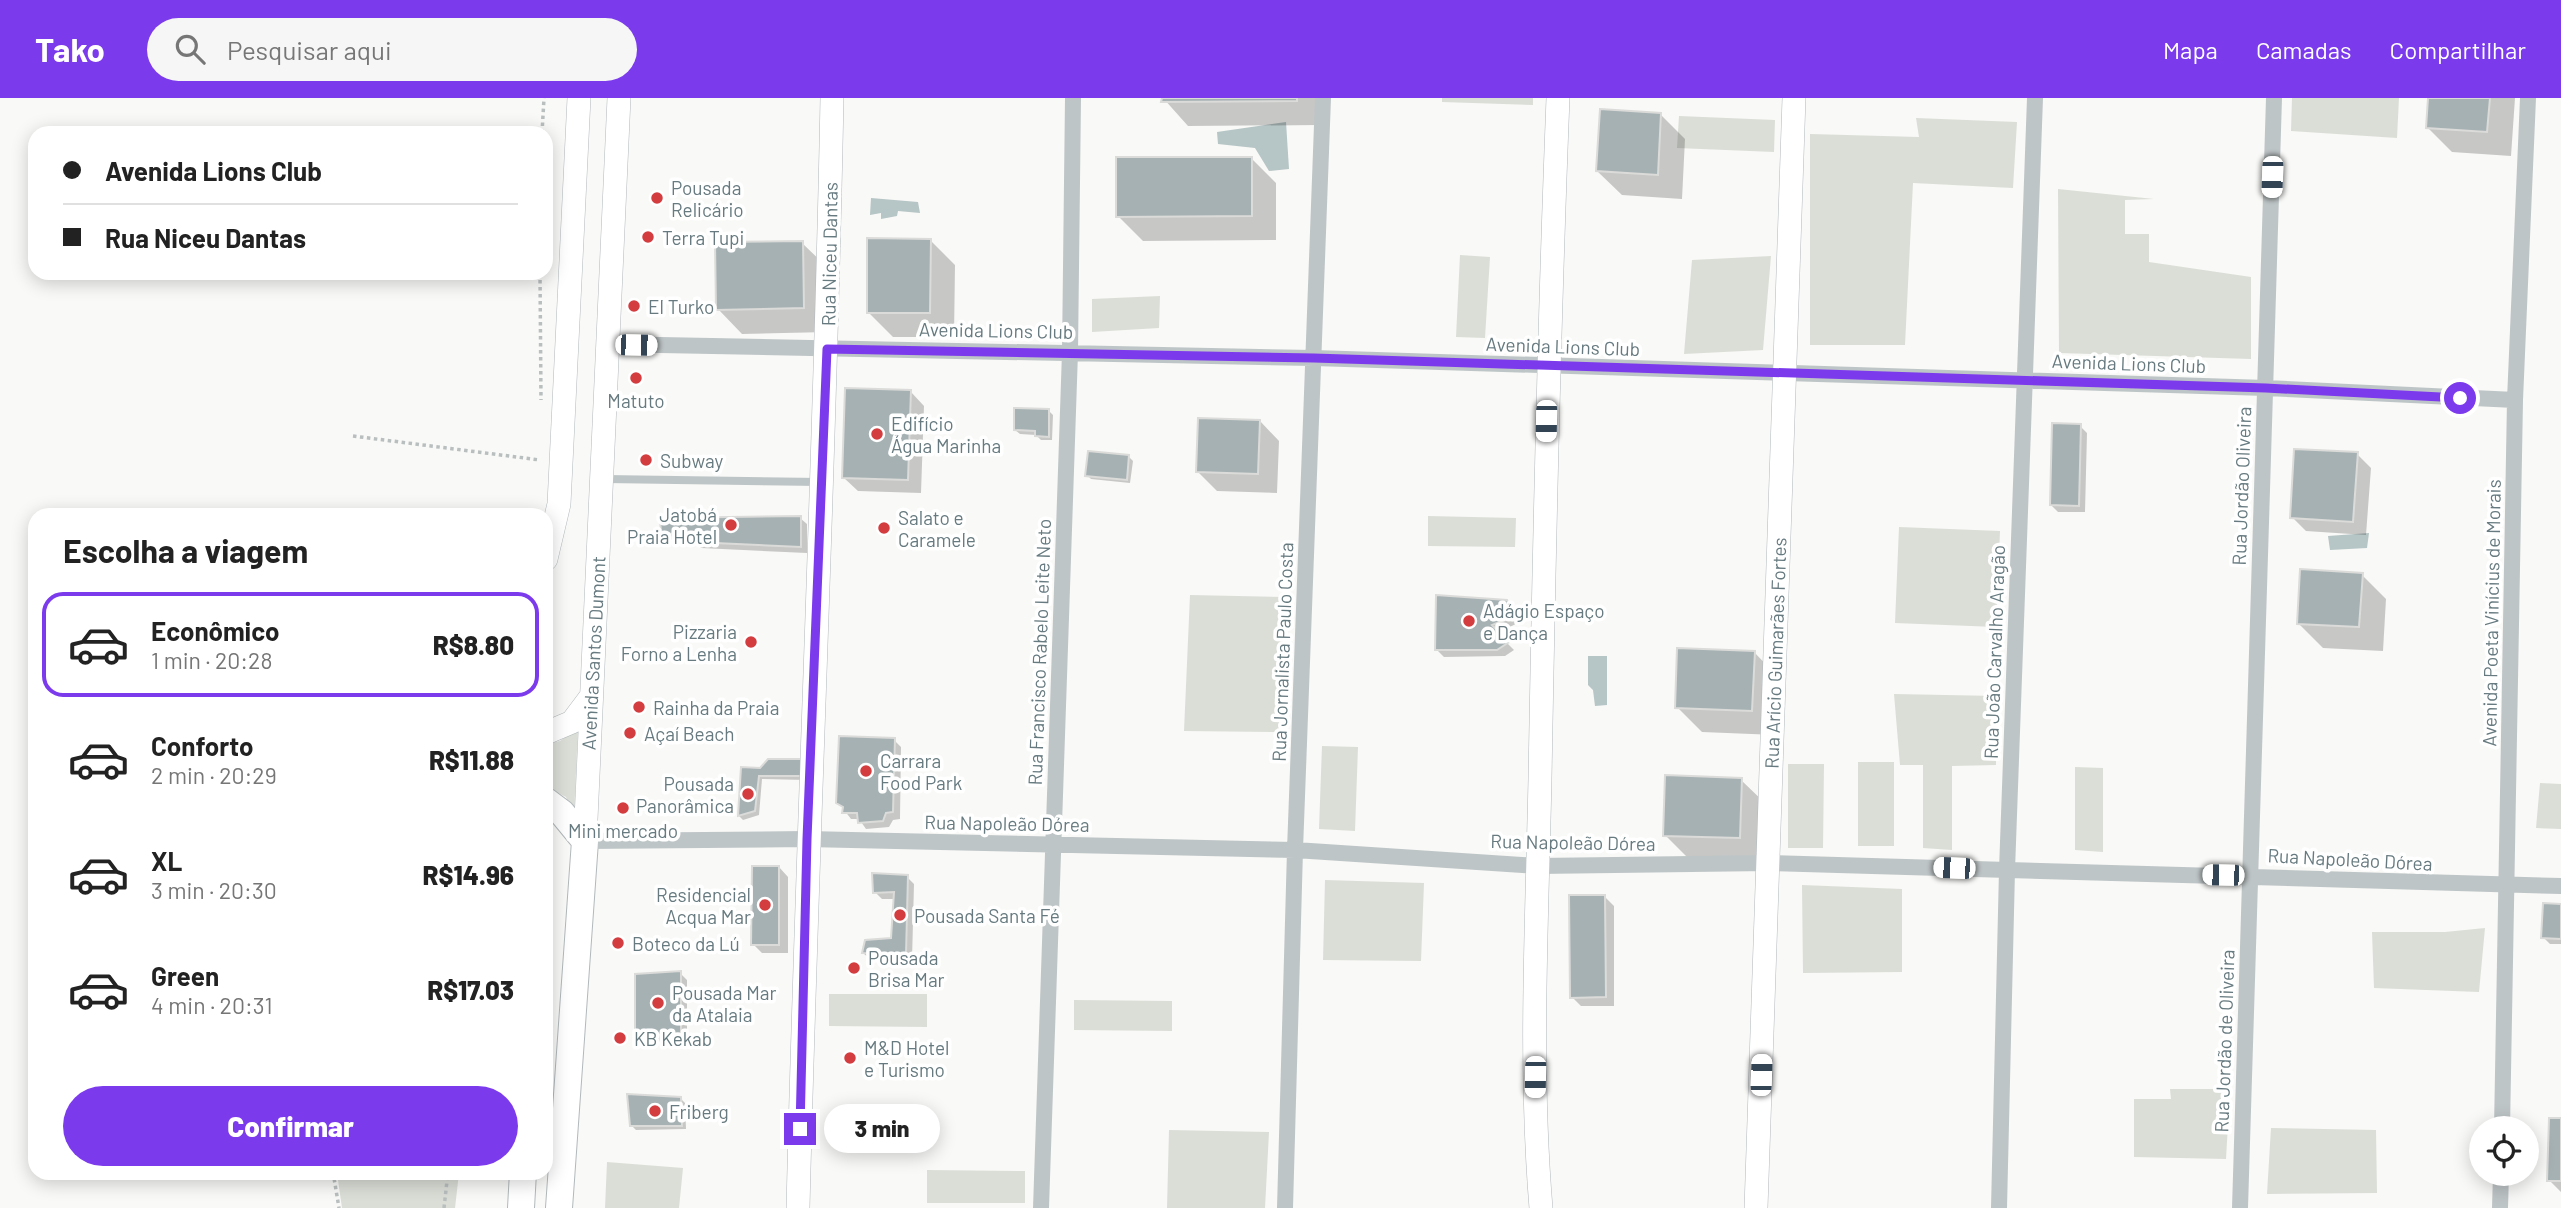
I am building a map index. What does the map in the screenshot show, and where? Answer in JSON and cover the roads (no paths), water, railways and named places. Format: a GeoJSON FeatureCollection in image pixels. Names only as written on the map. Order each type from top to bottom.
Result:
{"type":"FeatureCollection","features":[{"type":"Feature","properties":{"kind":"main road"},"geometry":{"type":"LineString","coordinates":[[553,806],[585,841]]}},
{"type":"Feature","properties":{"kind":"main road","name":"Avenida Santos Dumont"},"geometry":{"type":"LineString","coordinates":[[559,1208],[585,841]]}},
{"type":"Feature","properties":{"kind":"main road"},"geometry":{"type":"LineString","coordinates":[[521,1208],[523,1180]]}},
{"type":"Feature","properties":{"kind":"street"},"geometry":{"type":"LineString","coordinates":[[553,529],[559,504],[579,98]]}},
{"type":"Feature","properties":{"kind":"street","name":"Avenida Santos Dumont"},"geometry":{"type":"LineString","coordinates":[[585,841],[619,98]]}},
{"type":"Feature","properties":{"kind":"street","name":"Rua Niceu Dantas"},"geometry":{"type":"LineString","coordinates":[[798,1208],[807,839],[827,349],[832,98]]}},
{"type":"Feature","properties":{"kind":"street","name":"Rua Francisco Rabelo Leite Neto"},"geometry":{"type":"LineString","coordinates":[[1041,1208],[1070,352],[1073,98]]}},
{"type":"Feature","properties":{"kind":"street","name":"Rua Jornalista Paulo Costa"},"geometry":{"type":"LineString","coordinates":[[1286,1208],[1295,850],[1323,98]]}},
{"type":"Feature","properties":{"kind":"street"},"geometry":{"type":"LineString","coordinates":[[1541,1208],[1534,1130],[1538,866],[1548,366],[1558,98]]}},
{"type":"Feature","properties":{"kind":"street","name":"Rua Arício Guimarães Fortes"},"geometry":{"type":"LineString","coordinates":[[1756,1208],[1794,98]]}},
{"type":"Feature","properties":{"kind":"street","name":"Rua João Carvalho Aragão"},"geometry":{"type":"LineString","coordinates":[[2000,1208],[2007,870],[2035,98]]}},
{"type":"Feature","properties":{"kind":"street","name":"Rua Jordão Oliveira"},"geometry":{"type":"LineString","coordinates":[[2250,876],[2274,98]]}},
{"type":"Feature","properties":{"kind":"street","name":"Avenida Poeta Vinícius de Morais"},"geometry":{"type":"LineString","coordinates":[[2502,1116],[2509,887],[2515,400],[2528,98]]}},
{"type":"Feature","properties":{"kind":"street","name":"Avenida Lions Club"},"geometry":{"type":"LineString","coordinates":[[608,344],[1314,358],[1784,375],[2266,388],[2515,400]]}},
{"type":"Feature","properties":{"kind":"street"},"geometry":{"type":"LineString","coordinates":[[553,730],[572,722],[590,698]]}},
{"type":"Feature","properties":{"kind":"street","name":"Rua Napoleão Dórea"},"geometry":{"type":"LineString","coordinates":[[585,841],[807,839],[1295,850],[1538,866],[1768,863],[2250,876],[2509,887],[2561,886]]}},
{"type":"Feature","properties":{"kind":"street","name":"Rua Jordão de Oliveira"},"geometry":{"type":"LineString","coordinates":[[2240,1208],[2250,876]]}},
{"type":"Feature","properties":{"kind":"street"},"geometry":{"type":"LineString","coordinates":[[2500,1208],[2501,1186]]}},
{"type":"Feature","properties":{"kind":"lane"},"geometry":{"type":"LineString","coordinates":[[602,479],[822,482]]}},
{"type":"Feature","properties":{"kind":"place","name":"Pousada Relicário"},"geometry":{"type":"Point","coordinates":[657,198]}},
{"type":"Feature","properties":{"kind":"place","name":"Terra Tupi"},"geometry":{"type":"Point","coordinates":[648,237]}},
{"type":"Feature","properties":{"kind":"place","name":"El Turko"},"geometry":{"type":"Point","coordinates":[634,306]}},
{"type":"Feature","properties":{"kind":"place","name":"Matuto"},"geometry":{"type":"Point","coordinates":[636,378]}},
{"type":"Feature","properties":{"kind":"place","name":"Edifício Água Marinha"},"geometry":{"type":"Point","coordinates":[877,434]}},
{"type":"Feature","properties":{"kind":"place","name":"Subway"},"geometry":{"type":"Point","coordinates":[646,460]}},
{"type":"Feature","properties":{"kind":"place","name":"Jatobá Praia Hotel"},"geometry":{"type":"Point","coordinates":[731,525]}},
{"type":"Feature","properties":{"kind":"place","name":"Salato e Caramele"},"geometry":{"type":"Point","coordinates":[884,528]}},
{"type":"Feature","properties":{"kind":"place","name":"Adágio Espaço e Dança"},"geometry":{"type":"Point","coordinates":[1469,621]}},
{"type":"Feature","properties":{"kind":"place","name":"Pizzaria Forno a Lenha"},"geometry":{"type":"Point","coordinates":[751,642]}},
{"type":"Feature","properties":{"kind":"place","name":"Rainha da Praia"},"geometry":{"type":"Point","coordinates":[639,707]}},
{"type":"Feature","properties":{"kind":"place","name":"Açaí Beach"},"geometry":{"type":"Point","coordinates":[630,733]}},
{"type":"Feature","properties":{"kind":"place","name":"Carrara Food Park"},"geometry":{"type":"Point","coordinates":[866,771]}},
{"type":"Feature","properties":{"kind":"place","name":"Pousada Panorâmica"},"geometry":{"type":"Point","coordinates":[748,794]}},
{"type":"Feature","properties":{"kind":"place","name":"Mini mercado"},"geometry":{"type":"Point","coordinates":[623,808]}},
{"type":"Feature","properties":{"kind":"place","name":"Residencial Acqua Mar"},"geometry":{"type":"Point","coordinates":[765,905]}},
{"type":"Feature","properties":{"kind":"place","name":"Pousada Santa Fé"},"geometry":{"type":"Point","coordinates":[900,915]}},
{"type":"Feature","properties":{"kind":"place","name":"Boteco da Lú"},"geometry":{"type":"Point","coordinates":[618,943]}},
{"type":"Feature","properties":{"kind":"place","name":"Pousada Brisa Mar"},"geometry":{"type":"Point","coordinates":[854,968]}},
{"type":"Feature","properties":{"kind":"place","name":"Pousada Mar da Atalaia"},"geometry":{"type":"Point","coordinates":[658,1003]}},
{"type":"Feature","properties":{"kind":"place","name":"KB Kekab"},"geometry":{"type":"Point","coordinates":[620,1038]}},
{"type":"Feature","properties":{"kind":"place","name":"M&D Hotel e Turismo"},"geometry":{"type":"Point","coordinates":[850,1058]}},
{"type":"Feature","properties":{"kind":"place","name":"Friberg"},"geometry":{"type":"Point","coordinates":[655,1111]}}]}
